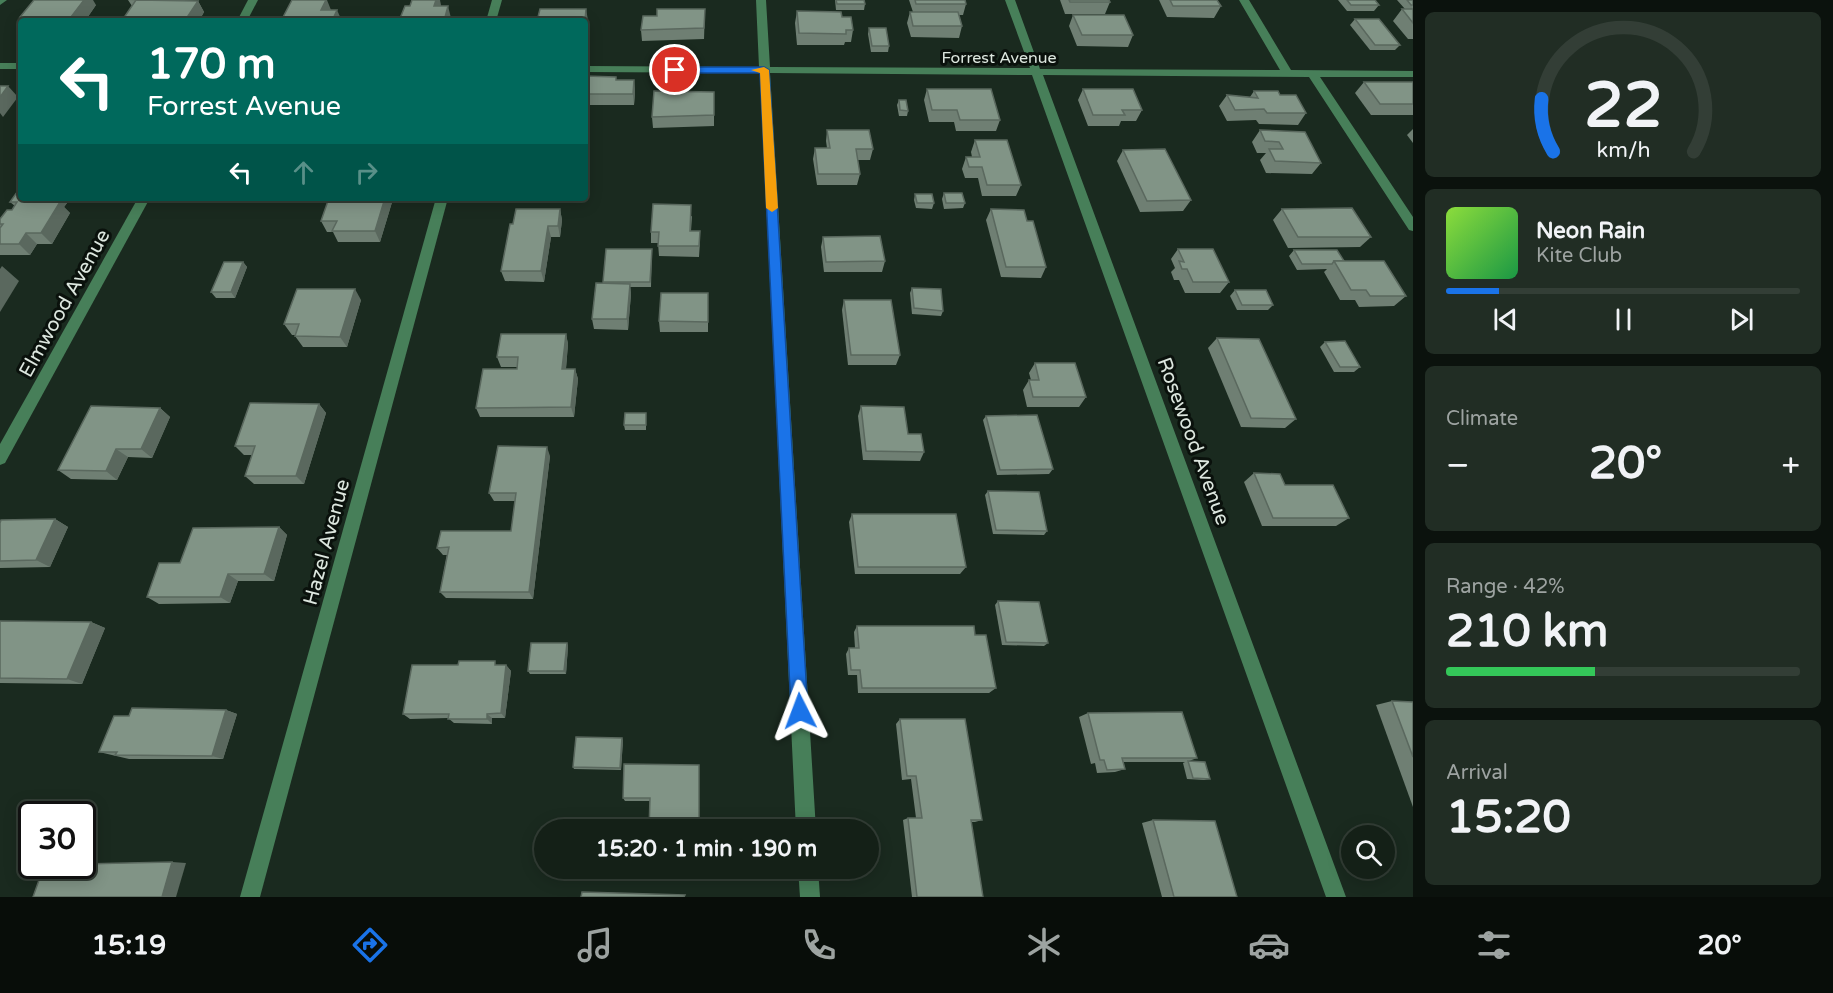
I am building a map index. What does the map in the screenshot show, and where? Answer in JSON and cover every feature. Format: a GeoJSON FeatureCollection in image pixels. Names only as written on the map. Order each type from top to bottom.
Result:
{"type":"FeatureCollection","features":[{"type":"Feature","properties":{"kind":"street"},"geometry":{"type":"LineString","coordinates":[[244,18],[253,0]]}},
{"type":"Feature","properties":{"kind":"street"},"geometry":{"type":"LineString","coordinates":[[492,18],[497,0]]}},
{"type":"Feature","properties":{"kind":"street"},"geometry":{"type":"LineString","coordinates":[[761,0],[805,819]]}},
{"type":"Feature","properties":{"kind":"street","name":"Rosewood Avenue"},"geometry":{"type":"LineString","coordinates":[[1010,0],[1335,897]]}},
{"type":"Feature","properties":{"kind":"street"},"geometry":{"type":"LineString","coordinates":[[1244,0],[1287,73]]}},
{"type":"Feature","properties":{"kind":"street"},"geometry":{"type":"LineString","coordinates":[[0,66],[18,66]]}},
{"type":"Feature","properties":{"kind":"street","name":"Forrest Avenue"},"geometry":{"type":"LineString","coordinates":[[588,69],[1413,74]]}},
{"type":"Feature","properties":{"kind":"street"},"geometry":{"type":"LineString","coordinates":[[1312,73],[1413,227]]}},
{"type":"Feature","properties":{"kind":"street","name":"Elmwood Avenue"},"geometry":{"type":"LineString","coordinates":[[0,458],[142,201]]}},
{"type":"Feature","properties":{"kind":"street","name":"Hazel Avenue"},"geometry":{"type":"LineString","coordinates":[[249,897],[441,201]]}},
{"type":"Feature","properties":{"kind":"street"},"geometry":{"type":"LineString","coordinates":[[809,879],[810,897]]}},
{"type":"Feature","properties":{"kind":"building"},"geometry":{"type":"Polygon","coordinates":[[[34,0],[84,0],[71,17],[20,17],[34,0]]]}},
{"type":"Feature","properties":{"kind":"building"},"geometry":{"type":"Polygon","coordinates":[[[136,0],[198,1],[187,18],[124,18],[136,0]]]}},
{"type":"Feature","properties":{"kind":"building"},"geometry":{"type":"Polygon","coordinates":[[[292,0],[326,0],[321,10],[337,10],[333,18],[283,18],[292,0]]]}},
{"type":"Feature","properties":{"kind":"building"},"geometry":{"type":"Polygon","coordinates":[[[412,0],[436,0],[434,6],[448,6],[445,18],[400,18],[405,6],[410,6],[412,0]]]}},
{"type":"Feature","properties":{"kind":"building"},"geometry":{"type":"Polygon","coordinates":[[[836,0],[864,0],[865,4],[837,4],[836,0]]]}},
{"type":"Feature","properties":{"kind":"building"},"geometry":{"type":"Polygon","coordinates":[[[915,0],[965,0],[966,4],[916,4],[915,0]]]}},
{"type":"Feature","properties":{"kind":"building"},"geometry":{"type":"Polygon","coordinates":[[[1069,0],[1109,0],[1110,2],[1070,2],[1069,0]]]}},
{"type":"Feature","properties":{"kind":"building"},"geometry":{"type":"Polygon","coordinates":[[[1170,0],[1217,0],[1221,6],[1173,6],[1170,0]]]}},
{"type":"Feature","properties":{"kind":"building"},"geometry":{"type":"Polygon","coordinates":[[[1347,0],[1375,0],[1379,5],[1351,5],[1347,0]]]}},
{"type":"Feature","properties":{"kind":"building"},"geometry":{"type":"Polygon","coordinates":[[[540,9],[586,9],[585,18],[538,18],[540,9]]]}},
{"type":"Feature","properties":{"kind":"building"},"geometry":{"type":"Polygon","coordinates":[[[657,9],[705,9],[704,28],[641,30],[643,16],[657,16],[657,9]]]}},
{"type":"Feature","properties":{"kind":"building"},"geometry":{"type":"Polygon","coordinates":[[[1402,9],[1413,9],[1413,23],[1402,9]]]}},
{"type":"Feature","properties":{"kind":"building"},"geometry":{"type":"Polygon","coordinates":[[[797,11],[841,12],[842,17],[851,17],[853,30],[846,30],[846,34],[799,33],[797,11]]]}},
{"type":"Feature","properties":{"kind":"building"},"geometry":{"type":"Polygon","coordinates":[[[910,12],[958,12],[962,26],[913,26],[910,12]]]}},
{"type":"Feature","properties":{"kind":"building"},"geometry":{"type":"Polygon","coordinates":[[[1073,15],[1124,15],[1133,35],[1082,35],[1073,15]]]}},
{"type":"Feature","properties":{"kind":"building"},"geometry":{"type":"Polygon","coordinates":[[[1355,19],[1379,19],[1400,45],[1375,45],[1355,19]]]}},
{"type":"Feature","properties":{"kind":"building"},"geometry":{"type":"Polygon","coordinates":[[[869,28],[886,28],[889,46],[872,46],[869,28]]]}},
{"type":"Feature","properties":{"kind":"building"},"geometry":{"type":"Polygon","coordinates":[[[588,76],[634,80],[633,94],[588,94],[588,76]]]}},
{"type":"Feature","properties":{"kind":"building"},"geometry":{"type":"Polygon","coordinates":[[[1364,82],[1413,82],[1413,104],[1380,104],[1364,82]]]}},
{"type":"Feature","properties":{"kind":"building"},"geometry":{"type":"Polygon","coordinates":[[[0,86],[8,86],[0,97],[0,86]]]}},
{"type":"Feature","properties":{"kind":"building"},"geometry":{"type":"Polygon","coordinates":[[[927,89],[991,89],[1000,120],[960,120],[957,110],[932,110],[927,89]]]}},
{"type":"Feature","properties":{"kind":"building"},"geometry":{"type":"Polygon","coordinates":[[[1083,89],[1133,89],[1142,110],[1122,110],[1125,115],[1093,115],[1083,89]]]}},
{"type":"Feature","properties":{"kind":"building"},"geometry":{"type":"Polygon","coordinates":[[[654,91],[714,92],[714,115],[652,117],[654,91]]]}},
{"type":"Feature","properties":{"kind":"building"},"geometry":{"type":"Polygon","coordinates":[[[1254,91],[1278,91],[1280,95],[1296,95],[1306,113],[1267,113],[1264,109],[1235,110],[1227,95],[1258,98],[1254,91]]]}},
{"type":"Feature","properties":{"kind":"building"},"geometry":{"type":"Polygon","coordinates":[[[899,100],[906,100],[908,111],[900,110],[899,100]]]}},
{"type":"Feature","properties":{"kind":"building"},"geometry":{"type":"Polygon","coordinates":[[[827,130],[869,130],[873,149],[856,149],[860,174],[818,174],[815,148],[830,148],[827,130]]]}},
{"type":"Feature","properties":{"kind":"building"},"geometry":{"type":"Polygon","coordinates":[[[1260,130],[1305,132],[1321,163],[1275,161],[1269,149],[1283,149],[1279,142],[1265,141],[1260,130]]]}},
{"type":"Feature","properties":{"kind":"building"},"geometry":{"type":"Polygon","coordinates":[[[975,140],[1007,140],[1021,185],[987,185],[982,167],[969,167],[966,157],[980,157],[975,140]]]}},
{"type":"Feature","properties":{"kind":"building"},"geometry":{"type":"Polygon","coordinates":[[[1165,149],[1191,200],[1147,201],[1123,150],[1165,149]]]}},
{"type":"Feature","properties":{"kind":"building"},"geometry":{"type":"Polygon","coordinates":[[[18,191],[18,201],[60,202],[41,233],[26,233],[19,244],[0,244],[0,228],[3,224],[0,224],[0,219],[7,210],[12,210],[17,202],[10,202],[18,191]]]}},
{"type":"Feature","properties":{"kind":"building"},"geometry":{"type":"Polygon","coordinates":[[[944,193],[962,193],[965,203],[946,203],[944,193]]]}},
{"type":"Feature","properties":{"kind":"building"},"geometry":{"type":"Polygon","coordinates":[[[915,194],[932,194],[934,203],[917,203],[915,194]]]}},
{"type":"Feature","properties":{"kind":"building"},"geometry":{"type":"Polygon","coordinates":[[[328,201],[384,201],[375,231],[332,231],[337,221],[321,221],[328,201]]]}},
{"type":"Feature","properties":{"kind":"building"},"geometry":{"type":"Polygon","coordinates":[[[653,204],[691,205],[690,231],[700,231],[699,246],[658,246],[659,232],[651,232],[653,204]]]}},
{"type":"Feature","properties":{"kind":"building"},"geometry":{"type":"Polygon","coordinates":[[[1352,208],[1371,237],[1298,237],[1282,209],[1352,208]]]}},
{"type":"Feature","properties":{"kind":"building"},"geometry":{"type":"Polygon","coordinates":[[[516,209],[560,209],[558,226],[548,226],[541,271],[501,271],[510,224],[513,224],[516,209]]]}},
{"type":"Feature","properties":{"kind":"building"},"geometry":{"type":"Polygon","coordinates":[[[991,209],[1024,210],[1027,221],[1033,221],[1046,267],[1006,267],[991,209]]]}},
{"type":"Feature","properties":{"kind":"building"},"geometry":{"type":"Polygon","coordinates":[[[880,236],[885,261],[826,262],[823,237],[880,236]]]}},
{"type":"Feature","properties":{"kind":"building"},"geometry":{"type":"Polygon","coordinates":[[[606,249],[652,249],[650,282],[603,282],[606,249]]]}},
{"type":"Feature","properties":{"kind":"building"},"geometry":{"type":"Polygon","coordinates":[[[1178,249],[1213,249],[1229,282],[1193,282],[1187,269],[1182,269],[1179,261],[1184,262],[1178,249]]]}},
{"type":"Feature","properties":{"kind":"building"},"geometry":{"type":"Polygon","coordinates":[[[1294,250],[1337,250],[1344,261],[1334,261],[1332,264],[1302,264],[1294,250]]]}},
{"type":"Feature","properties":{"kind":"building"},"geometry":{"type":"Polygon","coordinates":[[[1334,261],[1384,261],[1406,296],[1370,296],[1366,290],[1351,290],[1334,261]]]}},
{"type":"Feature","properties":{"kind":"building"},"geometry":{"type":"Polygon","coordinates":[[[224,262],[243,262],[231,292],[211,292],[224,262]]]}},
{"type":"Feature","properties":{"kind":"building"},"geometry":{"type":"Polygon","coordinates":[[[596,283],[630,284],[627,319],[592,319],[596,283]]]}},
{"type":"Feature","properties":{"kind":"building"},"geometry":{"type":"Polygon","coordinates":[[[912,288],[941,289],[943,311],[914,308],[912,288]]]}},
{"type":"Feature","properties":{"kind":"building"},"geometry":{"type":"Polygon","coordinates":[[[297,289],[355,289],[340,337],[295,336],[299,324],[284,324],[297,289]]]}},
{"type":"Feature","properties":{"kind":"building"},"geometry":{"type":"Polygon","coordinates":[[[1235,290],[1266,290],[1273,305],[1242,305],[1235,290]]]}},
{"type":"Feature","properties":{"kind":"building"},"geometry":{"type":"Polygon","coordinates":[[[661,293],[708,293],[708,322],[659,321],[661,293]]]}},
{"type":"Feature","properties":{"kind":"building"},"geometry":{"type":"Polygon","coordinates":[[[844,300],[891,300],[900,355],[851,355],[844,300]]]}},
{"type":"Feature","properties":{"kind":"building"},"geometry":{"type":"Polygon","coordinates":[[[501,334],[566,334],[562,369],[575,369],[571,407],[476,408],[483,369],[517,369],[518,357],[497,357],[501,334]]]}},
{"type":"Feature","properties":{"kind":"building"},"geometry":{"type":"Polygon","coordinates":[[[1217,338],[1259,339],[1296,419],[1251,418],[1217,338]]]}},
{"type":"Feature","properties":{"kind":"building"},"geometry":{"type":"Polygon","coordinates":[[[1345,341],[1360,367],[1340,367],[1325,342],[1345,341]]]}},
{"type":"Feature","properties":{"kind":"building"},"geometry":{"type":"Polygon","coordinates":[[[1035,363],[1075,363],[1086,397],[1033,397],[1029,380],[1039,380],[1035,363]]]}},
{"type":"Feature","properties":{"kind":"building"},"geometry":{"type":"Polygon","coordinates":[[[250,403],[319,404],[296,476],[245,476],[255,446],[235,446],[250,403]]]}},
{"type":"Feature","properties":{"kind":"building"},"geometry":{"type":"Polygon","coordinates":[[[91,406],[160,408],[141,449],[116,449],[106,471],[58,470],[91,406]]]}},
{"type":"Feature","properties":{"kind":"building"},"geometry":{"type":"Polygon","coordinates":[[[861,406],[904,407],[908,434],[921,434],[924,452],[866,451],[861,406]]]}},
{"type":"Feature","properties":{"kind":"building"},"geometry":{"type":"Polygon","coordinates":[[[625,413],[646,413],[646,425],[624,425],[625,413]]]}},
{"type":"Feature","properties":{"kind":"building"},"geometry":{"type":"Polygon","coordinates":[[[1037,415],[1053,469],[1000,470],[986,416],[1037,415]]]}},
{"type":"Feature","properties":{"kind":"building"},"geometry":{"type":"Polygon","coordinates":[[[498,446],[547,447],[529,592],[440,592],[449,547],[437,548],[441,531],[511,531],[516,493],[489,493],[498,446]]]}},
{"type":"Feature","properties":{"kind":"building"},"geometry":{"type":"Polygon","coordinates":[[[1254,473],[1280,474],[1285,485],[1333,485],[1349,518],[1273,518],[1254,473]]]}},
{"type":"Feature","properties":{"kind":"building"},"geometry":{"type":"Polygon","coordinates":[[[988,491],[1039,492],[1047,531],[996,530],[988,491]]]}},
{"type":"Feature","properties":{"kind":"building"},"geometry":{"type":"Polygon","coordinates":[[[852,514],[956,514],[966,567],[858,567],[852,514]]]}},
{"type":"Feature","properties":{"kind":"building"},"geometry":{"type":"Polygon","coordinates":[[[55,519],[36,560],[0,561],[1,520],[55,519]]]}},
{"type":"Feature","properties":{"kind":"building"},"geometry":{"type":"Polygon","coordinates":[[[279,527],[264,574],[228,574],[220,597],[147,597],[159,563],[180,563],[193,528],[279,527]]]}},
{"type":"Feature","properties":{"kind":"building"},"geometry":{"type":"Polygon","coordinates":[[[998,601],[1039,602],[1048,643],[1006,642],[998,601]]]}},
{"type":"Feature","properties":{"kind":"building"},"geometry":{"type":"Polygon","coordinates":[[[0,621],[91,622],[67,679],[0,678],[0,621]]]}},
{"type":"Feature","properties":{"kind":"building"},"geometry":{"type":"Polygon","coordinates":[[[857,626],[974,626],[975,635],[986,635],[996,688],[862,688],[860,670],[851,670],[849,648],[859,648],[857,626]]]}},
{"type":"Feature","properties":{"kind":"building"},"geometry":{"type":"Polygon","coordinates":[[[531,643],[567,643],[564,671],[528,671],[531,643]]]}},
{"type":"Feature","properties":{"kind":"building"},"geometry":{"type":"Polygon","coordinates":[[[459,661],[495,661],[495,665],[506,665],[501,713],[487,714],[487,719],[448,719],[449,714],[403,714],[412,665],[458,665],[459,661]]]}},
{"type":"Feature","properties":{"kind":"building"},"geometry":{"type":"Polygon","coordinates":[[[1392,701],[1413,702],[1413,757],[1392,701]]]}},
{"type":"Feature","properties":{"kind":"building"},"geometry":{"type":"Polygon","coordinates":[[[132,708],[226,710],[212,756],[115,755],[117,752],[99,752],[114,716],[129,716],[132,708]]]}},
{"type":"Feature","properties":{"kind":"building"},"geometry":{"type":"Polygon","coordinates":[[[1182,712],[1197,758],[1122,758],[1125,769],[1107,770],[1104,760],[1100,760],[1088,713],[1182,712]]]}},
{"type":"Feature","properties":{"kind":"building"},"geometry":{"type":"Polygon","coordinates":[[[900,719],[965,719],[982,820],[971,820],[983,897],[917,897],[908,818],[922,818],[916,776],[907,776],[900,719]]]}},
{"type":"Feature","properties":{"kind":"building"},"geometry":{"type":"Polygon","coordinates":[[[576,737],[622,738],[620,768],[573,767],[576,737]]]}},
{"type":"Feature","properties":{"kind":"building"},"geometry":{"type":"Polygon","coordinates":[[[1188,761],[1205,762],[1210,779],[1193,778],[1188,761]]]}},
{"type":"Feature","properties":{"kind":"building"},"geometry":{"type":"Polygon","coordinates":[[[624,764],[699,765],[699,819],[649,819],[650,798],[623,798],[624,764]]]}},
{"type":"Feature","properties":{"kind":"building"},"geometry":{"type":"Polygon","coordinates":[[[1153,820],[1215,821],[1237,897],[1174,897],[1153,820]]]}},
{"type":"Feature","properties":{"kind":"building"},"geometry":{"type":"Polygon","coordinates":[[[172,862],[162,897],[33,897],[39,879],[96,879],[96,864],[172,862]]]}},
{"type":"Feature","properties":{"kind":"building"},"geometry":{"type":"Polygon","coordinates":[[[582,892],[685,895],[684,897],[581,897],[582,892]]]}},
{"type":"Feature","properties":{"kind":"slow traffic"},"geometry":{"type":"LineString","coordinates":[[756,70],[764,70],[772,208]]}},
{"type":"Feature","properties":{"kind":"route"},"geometry":{"type":"LineString","coordinates":[[675,70],[764,70],[800,711]]}}]}
